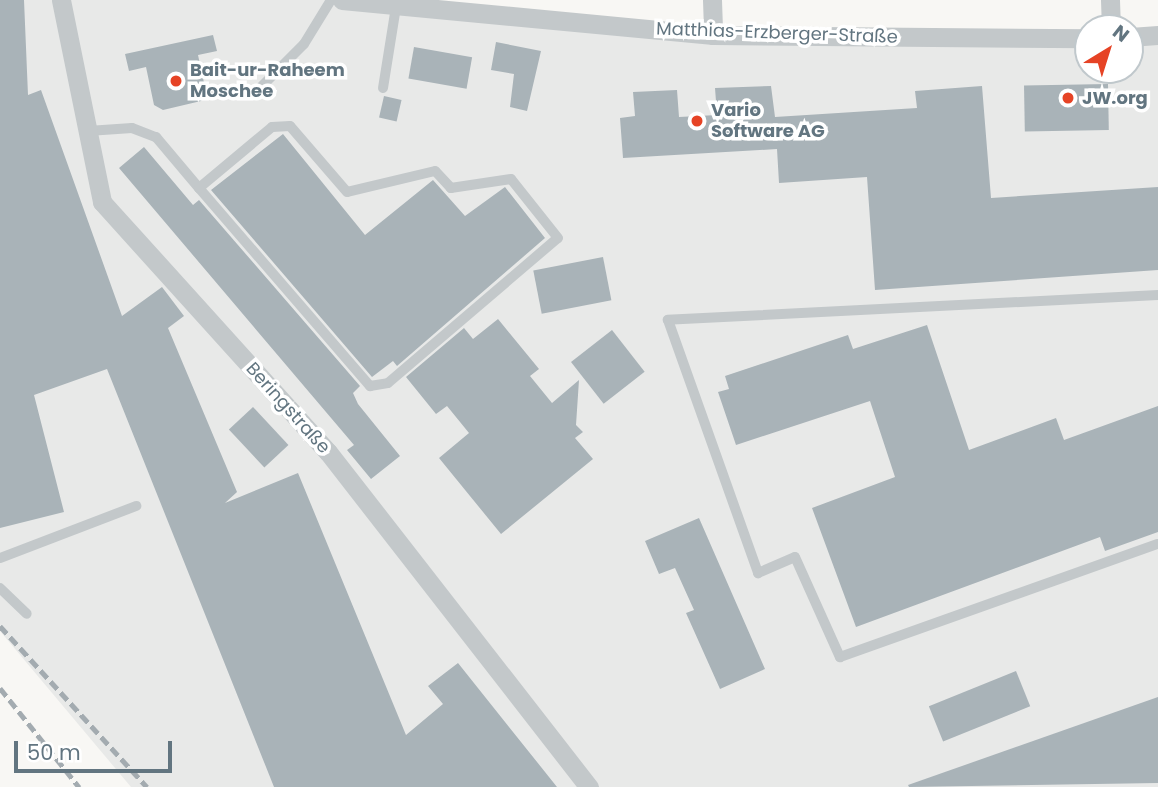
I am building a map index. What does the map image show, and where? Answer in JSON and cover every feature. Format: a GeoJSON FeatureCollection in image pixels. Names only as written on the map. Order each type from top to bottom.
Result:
{"type":"FeatureCollection","features":[{"type":"Feature","properties":{"kind":"street","name":"Beringstraße"},"geometry":{"type":"LineString","coordinates":[[61,0],[102,202],[328,452],[589,787]]}},
{"type":"Feature","properties":{"kind":"street","name":"Matthias-Erzberger-Straße"},"geometry":{"type":"LineString","coordinates":[[342,0],[713,35],[1074,38]]}},
{"type":"Feature","properties":{"kind":"street"},"geometry":{"type":"LineString","coordinates":[[712,0],[713,35]]}},
{"type":"Feature","properties":{"kind":"lane"},"geometry":{"type":"LineString","coordinates":[[262,86],[304,44],[331,0]]}},
{"type":"Feature","properties":{"kind":"lane"},"geometry":{"type":"LineString","coordinates":[[383,88],[389,4]]}},
{"type":"Feature","properties":{"kind":"lane"},"geometry":{"type":"LineString","coordinates":[[88,131],[132,128],[156,137],[370,386],[388,383],[558,238],[511,179],[450,188],[435,171],[347,192],[290,126],[272,127],[200,188]]}},
{"type":"Feature","properties":{"kind":"lane"},"geometry":{"type":"LineString","coordinates":[[1158,295],[668,320],[758,572],[796,557],[840,656],[1158,544]]}},
{"type":"Feature","properties":{"kind":"lane"},"geometry":{"type":"LineString","coordinates":[[0,558],[136,506]]}},
{"type":"Feature","properties":{"kind":"lane"},"geometry":{"type":"LineString","coordinates":[[0,588],[27,614]]}},
{"type":"Feature","properties":{"kind":"shaded area"},"geometry":{"type":"Polygon","coordinates":[[[0,0],[342,0],[713,35],[1074,38],[1074,84],[1144,84],[1144,38],[1158,38],[1158,787],[131,787],[0,631],[0,0]]]}},
{"type":"Feature","properties":{"kind":"building"},"geometry":{"type":"Polygon","coordinates":[[[0,0],[24,0],[28,95],[41,90],[122,316],[162,287],[184,316],[168,328],[237,492],[225,503],[298,473],[406,735],[443,704],[428,686],[458,663],[557,787],[274,787],[107,369],[34,395],[64,512],[0,528],[0,0]]]}},
{"type":"Feature","properties":{"kind":"building","name":"Bait-ur-Raheem Moschee"},"geometry":{"type":"Polygon","coordinates":[[[213,35],[217,51],[198,55],[206,92],[201,101],[163,110],[154,105],[146,67],[129,71],[125,54],[213,35]]]}},
{"type":"Feature","properties":{"kind":"building"},"geometry":{"type":"Polygon","coordinates":[[[496,42],[541,51],[527,111],[510,107],[514,74],[491,70],[496,42]]]}},
{"type":"Feature","properties":{"kind":"building"},"geometry":{"type":"Polygon","coordinates":[[[414,47],[472,57],[467,89],[408,79],[414,47]]]}},
{"type":"Feature","properties":{"kind":"building"},"geometry":{"type":"Polygon","coordinates":[[[1108,84],[1109,130],[1025,131],[1024,85],[1108,84]]]}},
{"type":"Feature","properties":{"kind":"building"},"geometry":{"type":"Polygon","coordinates":[[[771,86],[775,117],[917,108],[915,91],[982,86],[991,198],[1158,187],[1158,270],[875,290],[867,177],[779,183],[777,149],[623,158],[620,118],[635,116],[633,92],[677,90],[679,117],[717,115],[715,88],[771,86]]]}},
{"type":"Feature","properties":{"kind":"building"},"geometry":{"type":"Polygon","coordinates":[[[384,96],[402,100],[397,121],[379,117],[384,96]]]}},
{"type":"Feature","properties":{"kind":"building"},"geometry":{"type":"Polygon","coordinates":[[[283,134],[365,235],[433,180],[465,216],[505,187],[545,238],[397,366],[393,361],[372,377],[211,190],[283,134]]]}},
{"type":"Feature","properties":{"kind":"building"},"geometry":{"type":"Polygon","coordinates":[[[144,147],[193,205],[199,200],[360,386],[353,393],[358,404],[400,456],[371,479],[347,450],[354,445],[119,168],[144,147]]]}},
{"type":"Feature","properties":{"kind":"building"},"geometry":{"type":"Polygon","coordinates":[[[603,257],[611,300],[542,314],[533,271],[603,257]]]}},
{"type":"Feature","properties":{"kind":"building"},"geometry":{"type":"Polygon","coordinates":[[[498,319],[539,369],[530,376],[552,403],[579,380],[576,425],[583,432],[575,438],[593,459],[501,534],[439,458],[469,433],[447,406],[436,414],[406,377],[464,328],[473,339],[498,319]]]}},
{"type":"Feature","properties":{"kind":"building"},"geometry":{"type":"Polygon","coordinates":[[[927,325],[969,450],[1056,418],[1064,440],[1158,406],[1158,532],[1105,551],[1100,537],[856,627],[812,508],[895,477],[870,401],[736,445],[718,392],[729,389],[725,376],[848,335],[853,349],[927,325]]]}},
{"type":"Feature","properties":{"kind":"building"},"geometry":{"type":"Polygon","coordinates":[[[612,330],[645,372],[604,404],[571,362],[612,330]]]}},
{"type":"Feature","properties":{"kind":"building"},"geometry":{"type":"Polygon","coordinates":[[[253,407],[288,445],[264,468],[229,430],[253,407]]]}},
{"type":"Feature","properties":{"kind":"building"},"geometry":{"type":"Polygon","coordinates":[[[699,518],[765,669],[720,689],[686,613],[694,610],[675,568],[659,574],[645,541],[699,518]]]}},
{"type":"Feature","properties":{"kind":"building"},"geometry":{"type":"Polygon","coordinates":[[[1016,671],[1030,706],[943,741],[929,706],[1016,671]]]}},
{"type":"Feature","properties":{"kind":"building"},"geometry":{"type":"Polygon","coordinates":[[[1158,697],[1158,783],[908,785],[1158,697]]]}},
{"type":"Feature","properties":{"kind":"railway"},"geometry":{"type":"LineString","coordinates":[[0,626],[147,787]]}},
{"type":"Feature","properties":{"kind":"railway"},"geometry":{"type":"LineString","coordinates":[[0,688],[79,787]]}},
{"type":"Feature","properties":{"kind":"place","name":"Bait-ur-Raheem Moschee"},"geometry":{"type":"Point","coordinates":[176,81]}},
{"type":"Feature","properties":{"kind":"place","name":"JW.org"},"geometry":{"type":"Point","coordinates":[1068,98]}},
{"type":"Feature","properties":{"kind":"place","name":"Vario Software AG"},"geometry":{"type":"Point","coordinates":[697,121]}}]}
